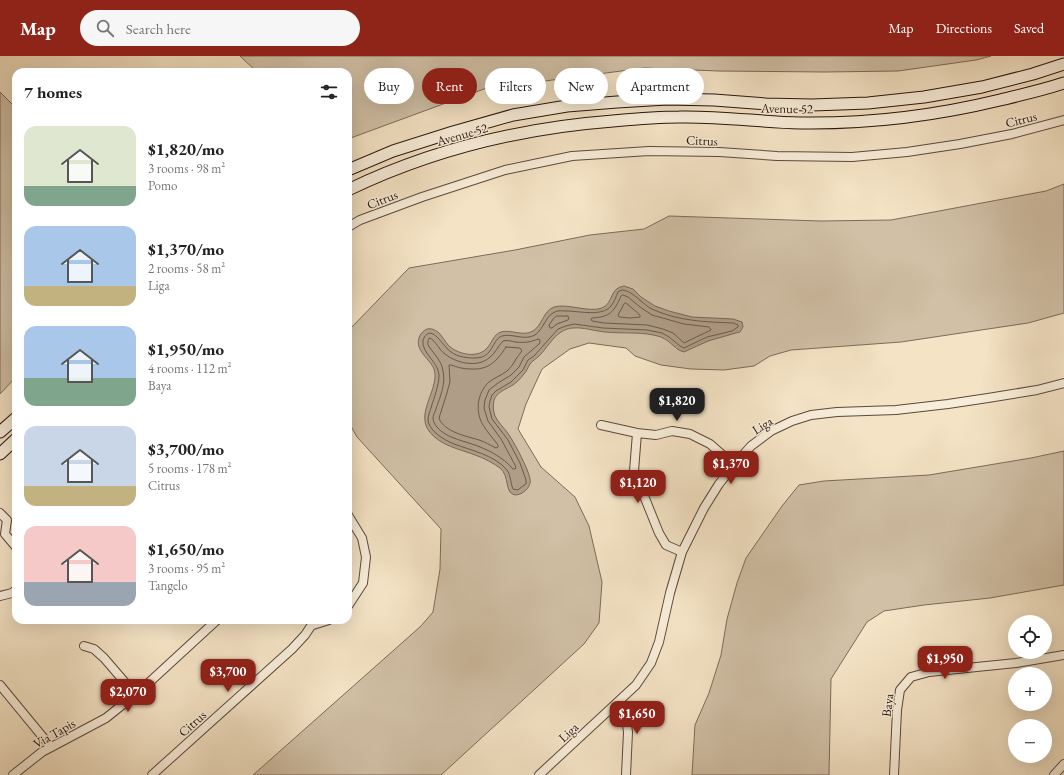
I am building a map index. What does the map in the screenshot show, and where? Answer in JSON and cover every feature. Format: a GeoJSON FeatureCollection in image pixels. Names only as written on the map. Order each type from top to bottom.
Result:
{"type":"FeatureCollection","features":[{"type":"Feature","properties":{"kind":"main road","name":"Avenue 52"},"geometry":{"type":"LineString","coordinates":[[352,168],[394,151],[453,132],[513,115],[567,106],[667,99],[812,105],[868,103],[924,97],[982,87],[1033,74],[1064,64]]}},
{"type":"Feature","properties":{"kind":"main road","name":"Avenue 52"},"geometry":{"type":"LineString","coordinates":[[352,188],[366,181],[461,147],[553,127],[641,118],[680,117],[802,123],[883,120],[922,116],[966,108],[1011,98],[1064,83]]}},
{"type":"Feature","properties":{"kind":"main road"},"geometry":{"type":"LineString","coordinates":[[1,432],[12,422]]}},
{"type":"Feature","properties":{"kind":"main road"},"geometry":{"type":"LineString","coordinates":[[0,454],[12,443]]}},
{"type":"Feature","properties":{"kind":"street","name":"Citrus"},"geometry":{"type":"LineString","coordinates":[[352,225],[360,220],[422,197],[498,173],[572,156],[649,151],[719,152],[777,156],[852,156],[907,152],[1012,134],[1064,120]]}},
{"type":"Feature","properties":{"kind":"street","name":"Liga"},"geometry":{"type":"LineString","coordinates":[[539,775],[636,685],[651,663],[659,642],[682,552],[704,508],[719,484],[734,465],[751,446],[771,431],[792,421],[811,415],[837,412],[896,410],[954,403],[1037,390],[1064,383]]}},
{"type":"Feature","properties":{"kind":"street"},"geometry":{"type":"LineString","coordinates":[[602,424],[637,433],[656,435],[672,431],[690,434],[710,444],[734,465]]}},
{"type":"Feature","properties":{"kind":"street"},"geometry":{"type":"LineString","coordinates":[[637,433],[634,471],[666,545],[682,552]]}},
{"type":"Feature","properties":{"kind":"street"},"geometry":{"type":"LineString","coordinates":[[0,513],[7,520],[3,533],[12,543]]}},
{"type":"Feature","properties":{"kind":"street"},"geometry":{"type":"LineString","coordinates":[[352,522],[362,538],[366,557],[363,583],[352,600]]}},
{"type":"Feature","properties":{"kind":"street"},"geometry":{"type":"LineString","coordinates":[[0,596],[12,593]]}},
{"type":"Feature","properties":{"kind":"street","name":"Via Tapis"},"geometry":{"type":"LineString","coordinates":[[12,775],[36,756],[106,718],[135,694],[207,624]]}},
{"type":"Feature","properties":{"kind":"street","name":"Citrus"},"geometry":{"type":"LineString","coordinates":[[152,775],[292,649],[313,624]]}},
{"type":"Feature","properties":{"kind":"street"},"geometry":{"type":"LineString","coordinates":[[84,646],[94,649],[99,653],[135,694]]}},
{"type":"Feature","properties":{"kind":"street","name":"Baya"},"geometry":{"type":"LineString","coordinates":[[894,775],[897,710],[900,690],[911,677],[929,672],[1064,655]]}},
{"type":"Feature","properties":{"kind":"street"},"geometry":{"type":"LineString","coordinates":[[0,685],[51,747]]}},
{"type":"Feature","properties":{"kind":"street"},"geometry":{"type":"LineString","coordinates":[[615,705],[626,718],[628,732],[626,775]]}},
{"type":"Feature","properties":{"kind":"street"},"geometry":{"type":"LineString","coordinates":[[1054,775],[1064,764]]}},
{"type":"Feature","properties":{"kind":"shaded area"},"geometry":{"type":"Polygon","coordinates":[[[240,56],[991,56],[976,60],[898,71],[718,71],[704,70],[704,68],[616,68],[616,72],[608,73],[608,68],[554,68],[554,80],[546,81],[546,68],[485,68],[485,89],[477,92],[477,68],[422,68],[422,104],[443,104],[352,138],[352,68],[253,68],[240,56]]]}},
{"type":"Feature","properties":{"kind":"shaded area"},"geometry":{"type":"Polygon","coordinates":[[[0,92],[12,104],[12,381],[0,394],[0,92]]]}},
{"type":"Feature","properties":{"kind":"shaded area"},"geometry":{"type":"Polygon","coordinates":[[[1064,184],[1064,313],[1028,323],[901,342],[791,350],[770,356],[754,366],[724,370],[691,369],[661,365],[635,356],[626,348],[589,343],[570,349],[542,369],[526,404],[518,429],[541,467],[575,497],[589,526],[602,582],[599,623],[584,644],[441,775],[253,775],[421,626],[433,612],[440,569],[441,529],[357,437],[352,428],[352,327],[409,268],[515,250],[590,235],[644,229],[669,216],[820,221],[891,220],[1046,191],[1064,184]]]}},
{"type":"Feature","properties":{"kind":"shaded area"},"geometry":{"type":"Polygon","coordinates":[[[1064,451],[1064,585],[990,598],[884,611],[867,622],[831,679],[829,775],[692,775],[695,725],[709,693],[721,655],[727,619],[746,558],[782,506],[799,485],[824,481],[929,475],[1064,451]]]}},
{"type":"Feature","properties":{"kind":"water"},"geometry":{"type":"Polygon","coordinates":[[[624,286],[633,289],[641,297],[655,306],[669,311],[692,317],[733,319],[742,322],[743,327],[740,332],[708,341],[684,352],[661,337],[654,335],[605,332],[577,328],[562,331],[531,363],[519,380],[499,393],[494,400],[493,408],[495,416],[513,441],[529,475],[529,486],[525,491],[519,494],[515,495],[509,491],[505,475],[500,468],[482,458],[444,444],[429,431],[426,425],[425,412],[434,384],[435,374],[432,365],[419,347],[419,338],[424,331],[427,329],[433,329],[437,331],[448,345],[457,351],[468,354],[479,353],[488,347],[498,333],[509,331],[529,333],[533,331],[539,326],[547,312],[554,307],[566,306],[591,309],[602,308],[606,306],[619,287],[624,286]]]}}]}
